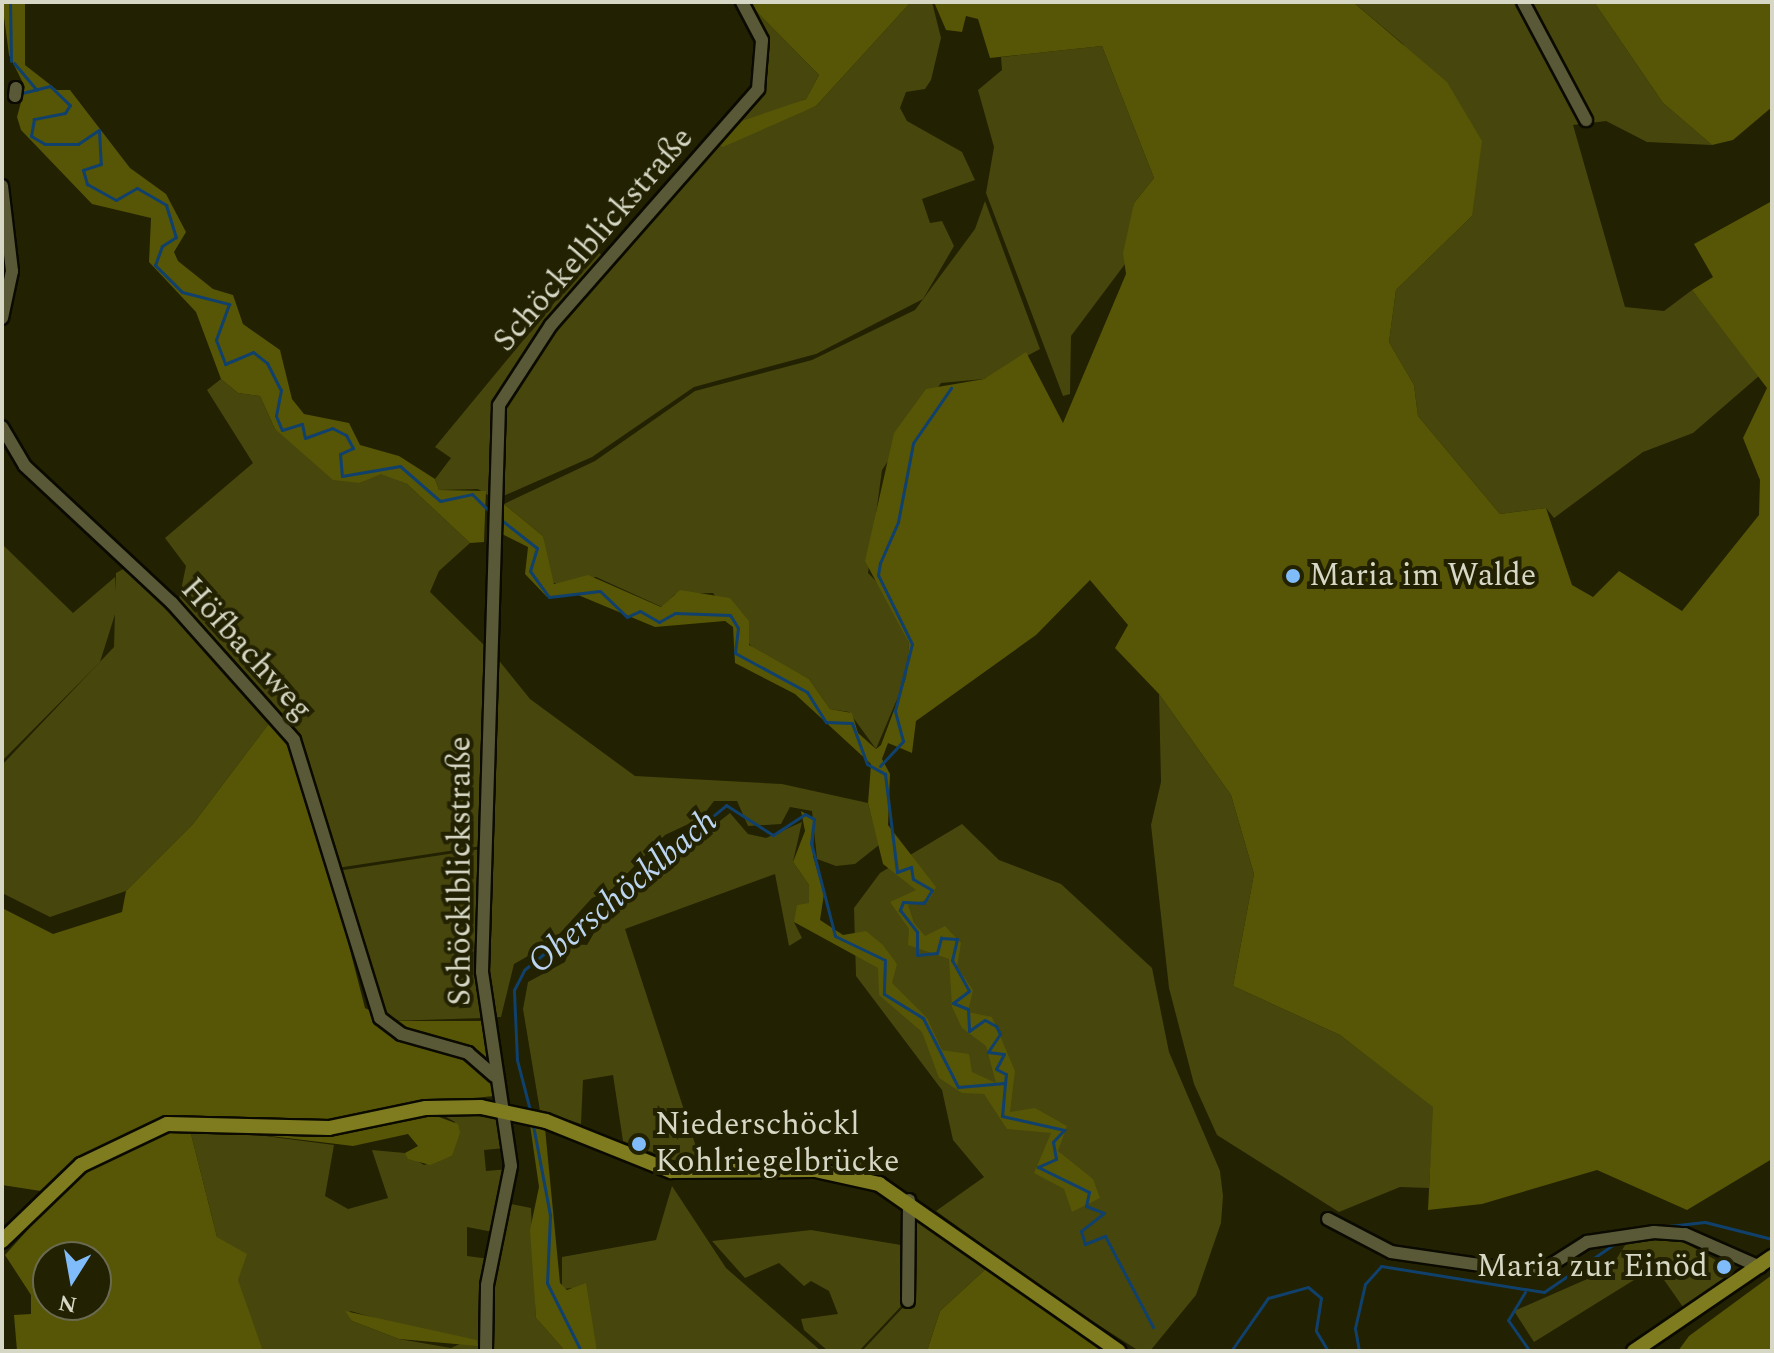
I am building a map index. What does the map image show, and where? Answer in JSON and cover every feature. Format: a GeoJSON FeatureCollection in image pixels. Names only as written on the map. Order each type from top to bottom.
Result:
{"type":"FeatureCollection","features":[{"type":"Feature","properties":{"kind":"main road"},"geometry":{"type":"LineString","coordinates":[[2,1241],[81,1165],[167,1124],[329,1128],[426,1108],[501,1110],[546,1121],[659,1168],[711,1175],[829,1171],[909,1200],[1118,1351]]}},
{"type":"Feature","properties":{"kind":"main road"},"geometry":{"type":"LineString","coordinates":[[1634,1351],[1772,1257]]}},
{"type":"Feature","properties":{"kind":"street","name":"Schöckelblickstraße"},"geometry":{"type":"LineString","coordinates":[[491,531],[498,412],[511,377],[758,89],[762,40],[742,2]]}},
{"type":"Feature","properties":{"kind":"street"},"geometry":{"type":"LineString","coordinates":[[1523,2],[1586,120]]}},
{"type":"Feature","properties":{"kind":"street"},"geometry":{"type":"LineString","coordinates":[[2,186],[12,271],[2,318]]}},
{"type":"Feature","properties":{"kind":"street","name":"Höfbachweg"},"geometry":{"type":"LineString","coordinates":[[2,427],[25,466],[172,603],[294,740],[380,1018],[401,1034],[468,1053],[495,1076]]}},
{"type":"Feature","properties":{"kind":"street","name":"Schöcklblickstraße"},"geometry":{"type":"LineString","coordinates":[[486,1351],[487,1285],[511,1176],[482,972],[491,531]]}},
{"type":"Feature","properties":{"kind":"street"},"geometry":{"type":"LineString","coordinates":[[908,1301],[909,1200]]}},
{"type":"Feature","properties":{"kind":"street"},"geometry":{"type":"LineString","coordinates":[[1328,1219],[1391,1252],[1507,1269],[1546,1268],[1587,1242],[1628,1234],[1685,1234],[1760,1267]]}},
{"type":"Feature","properties":{"kind":"shaded area"},"geometry":{"type":"Polygon","coordinates":[[[2,2],[25,2],[25,65],[57,90],[70,90],[130,168],[166,194],[186,232],[174,252],[178,261],[213,289],[233,295],[243,324],[280,350],[292,399],[304,414],[349,423],[360,445],[399,456],[435,479],[439,490],[486,491],[484,542],[470,543],[407,484],[381,474],[360,483],[333,480],[275,429],[260,396],[238,393],[221,379],[196,312],[149,262],[151,218],[92,204],[21,130],[17,117],[25,87],[9,55],[2,2]]]}},
{"type":"Feature","properties":{"kind":"shaded area"},"geometry":{"type":"Polygon","coordinates":[[[747,2],[911,2],[816,106],[723,147],[717,144],[736,123],[806,99],[819,75],[747,2]]]}},
{"type":"Feature","properties":{"kind":"shaded area"},"geometry":{"type":"Polygon","coordinates":[[[911,2],[932,2],[941,38],[931,80],[925,89],[906,92],[900,108],[907,121],[962,152],[975,180],[922,199],[930,223],[942,221],[954,246],[923,299],[816,354],[694,387],[592,457],[501,497],[503,406],[553,328],[717,143],[816,106],[911,2]]]}},
{"type":"Feature","properties":{"kind":"shaded area"},"geometry":{"type":"Polygon","coordinates":[[[934,2],[1353,2],[1447,82],[1482,141],[1472,216],[1396,290],[1389,342],[1414,385],[1418,416],[1500,514],[1546,508],[1572,585],[1593,597],[1619,571],[1682,611],[1759,515],[1760,480],[1743,438],[1767,388],[1692,290],[1713,277],[1694,244],[1772,201],[1772,1159],[1687,1210],[1597,1170],[1482,1204],[1428,1210],[1433,1107],[1340,1035],[1233,986],[1254,874],[1231,795],[1159,694],[1115,648],[1128,625],[1090,580],[1036,635],[916,721],[912,753],[888,743],[882,759],[890,774],[888,825],[936,887],[930,899],[908,905],[914,923],[925,936],[945,926],[961,943],[957,967],[973,990],[968,1012],[992,1017],[1015,1071],[1010,1112],[1035,1108],[1067,1126],[1058,1151],[1093,1179],[1100,1198],[1072,1212],[1064,1189],[1034,1173],[1051,1133],[1007,1129],[984,1094],[962,1093],[939,1078],[922,1032],[879,995],[878,968],[794,922],[797,905],[809,903],[809,885],[793,862],[805,831],[801,811],[814,819],[813,856],[824,894],[820,920],[843,935],[866,931],[883,945],[897,964],[892,983],[927,1018],[942,1050],[969,1054],[972,1072],[996,1083],[986,1046],[962,1028],[952,1007],[949,959],[908,945],[909,929],[890,902],[916,890],[883,864],[868,803],[871,764],[795,694],[735,663],[733,627],[725,621],[655,627],[578,595],[547,597],[525,574],[528,547],[498,532],[504,504],[543,536],[554,584],[588,575],[661,607],[680,590],[730,598],[749,621],[749,645],[809,679],[830,709],[852,713],[858,733],[876,749],[881,745],[906,678],[909,643],[865,561],[894,433],[926,389],[984,379],[1026,352],[1063,423],[1126,274],[1123,253],[1134,203],[1154,178],[1102,46],[990,58],[978,19],[966,16],[962,32],[946,30],[934,2]]]}},
{"type":"Feature","properties":{"kind":"shaded area"},"geometry":{"type":"Polygon","coordinates":[[[1353,2],[1594,2],[1663,103],[1712,145],[1647,142],[1606,121],[1573,125],[1625,307],[1664,311],[1692,290],[1759,376],[1693,433],[1643,452],[1554,518],[1546,508],[1500,514],[1418,416],[1414,385],[1389,342],[1396,290],[1472,216],[1403,44],[1353,2]]]}},
{"type":"Feature","properties":{"kind":"shaded area"},"geometry":{"type":"Polygon","coordinates":[[[1594,2],[1772,2],[1772,107],[1733,140],[1712,145],[1663,103],[1594,2]]]}},
{"type":"Feature","properties":{"kind":"shaded area"},"geometry":{"type":"Polygon","coordinates":[[[748,3],[819,75],[806,99],[740,124],[768,65],[766,38],[748,3]]]}},
{"type":"Feature","properties":{"kind":"shaded area"},"geometry":{"type":"Polygon","coordinates":[[[1102,46],[1154,178],[1134,203],[1125,264],[1071,336],[1070,394],[1063,396],[986,193],[994,147],[978,90],[1002,70],[1001,57],[1102,46]]]}},
{"type":"Feature","properties":{"kind":"shaded area"},"geometry":{"type":"Polygon","coordinates":[[[985,201],[1040,349],[984,379],[941,383],[882,470],[868,573],[887,592],[909,643],[906,678],[876,749],[849,712],[830,709],[809,679],[753,649],[713,593],[675,594],[662,607],[596,577],[559,585],[548,580],[543,536],[504,504],[595,461],[695,391],[812,360],[915,310],[975,229],[985,201]]]}},
{"type":"Feature","properties":{"kind":"shaded area"},"geometry":{"type":"Polygon","coordinates":[[[597,251],[606,259],[500,391],[491,497],[478,489],[439,490],[435,479],[451,458],[435,447],[597,251]]]}},
{"type":"Feature","properties":{"kind":"shaded area"},"geometry":{"type":"Polygon","coordinates":[[[221,379],[238,393],[260,396],[275,429],[360,483],[381,473],[407,484],[470,543],[439,571],[430,592],[484,645],[482,846],[337,868],[307,755],[178,604],[186,566],[165,538],[253,463],[207,390],[221,379]]]}},
{"type":"Feature","properties":{"kind":"shaded area"},"geometry":{"type":"Polygon","coordinates":[[[2,544],[73,613],[115,577],[117,608],[100,662],[2,761],[2,544]]]}},
{"type":"Feature","properties":{"kind":"shaded area"},"geometry":{"type":"Polygon","coordinates":[[[125,568],[273,718],[193,824],[126,891],[50,917],[2,893],[2,765],[114,647],[116,573],[125,568]]]}},
{"type":"Feature","properties":{"kind":"shaded area"},"geometry":{"type":"Polygon","coordinates":[[[493,653],[530,699],[635,776],[782,784],[868,803],[879,845],[855,864],[836,866],[817,859],[812,811],[790,807],[781,824],[748,826],[737,801],[714,801],[701,818],[665,835],[610,891],[592,898],[551,943],[514,964],[501,1017],[493,1017],[487,997],[493,653]]]}},
{"type":"Feature","properties":{"kind":"shaded area"},"geometry":{"type":"Polygon","coordinates":[[[1159,694],[1231,795],[1254,874],[1233,986],[1340,1035],[1434,1107],[1429,1188],[1400,1187],[1339,1212],[1217,1135],[1194,1084],[1169,988],[1151,825],[1161,782],[1159,694]]]}},
{"type":"Feature","properties":{"kind":"shaded area"},"geometry":{"type":"Polygon","coordinates":[[[273,718],[301,760],[365,1008],[391,1021],[484,1021],[495,1096],[439,1101],[439,1117],[458,1124],[460,1133],[452,1156],[430,1165],[408,1159],[405,1153],[418,1146],[408,1134],[353,1146],[221,1130],[191,1134],[217,1237],[247,1254],[238,1280],[263,1351],[17,1351],[14,1315],[31,1314],[31,1295],[5,1255],[60,1194],[2,1185],[2,908],[53,934],[122,912],[126,891],[193,824],[273,718]]]}},
{"type":"Feature","properties":{"kind":"shaded area"},"geometry":{"type":"Polygon","coordinates":[[[730,813],[748,834],[766,838],[802,822],[793,862],[809,885],[810,903],[794,922],[802,938],[789,946],[775,874],[625,929],[700,1159],[810,1152],[872,1164],[870,1172],[821,1163],[673,1160],[623,1141],[613,1075],[583,1080],[581,1124],[540,1111],[523,1009],[528,982],[565,962],[572,944],[587,945],[608,909],[730,813]]]}},
{"type":"Feature","properties":{"kind":"shaded area"},"geometry":{"type":"Polygon","coordinates":[[[962,824],[999,860],[1061,884],[1152,968],[1169,1052],[1220,1171],[1223,1196],[1221,1223],[1196,1295],[1150,1351],[1139,1351],[1055,1297],[936,1211],[984,1177],[953,1140],[942,1090],[856,976],[854,908],[880,873],[962,824]]]}},
{"type":"Feature","properties":{"kind":"shaded area"},"geometry":{"type":"Polygon","coordinates":[[[481,849],[483,1018],[391,1021],[379,1015],[337,871],[481,849]]]}},
{"type":"Feature","properties":{"kind":"shaded area"},"geometry":{"type":"Polygon","coordinates":[[[439,1113],[499,1118],[505,1148],[484,1150],[486,1171],[509,1169],[498,1233],[467,1227],[467,1256],[490,1259],[484,1351],[263,1351],[217,1237],[191,1134],[221,1130],[334,1145],[325,1196],[348,1209],[388,1198],[372,1150],[405,1153],[424,1165],[452,1156],[455,1122],[439,1113]],[[350,1311],[352,1321],[399,1339],[451,1348],[471,1339],[424,1332],[350,1311]]]}},
{"type":"Feature","properties":{"kind":"shaded area"},"geometry":{"type":"Polygon","coordinates":[[[530,1125],[545,1128],[560,1283],[567,1290],[586,1283],[597,1351],[565,1351],[536,1318],[530,1230],[539,1187],[530,1125]]]}},
{"type":"Feature","properties":{"kind":"shaded area"},"geometry":{"type":"Polygon","coordinates":[[[672,1186],[726,1268],[821,1351],[597,1351],[584,1302],[573,1288],[562,1289],[562,1257],[656,1240],[672,1186]]]}},
{"type":"Feature","properties":{"kind":"shaded area"},"geometry":{"type":"Polygon","coordinates":[[[511,1204],[531,1208],[536,1318],[565,1351],[490,1351],[493,1273],[511,1204]]]}},
{"type":"Feature","properties":{"kind":"shaded area"},"geometry":{"type":"Polygon","coordinates":[[[908,1210],[990,1265],[940,1311],[927,1351],[862,1351],[909,1301],[908,1210]]]}},
{"type":"Feature","properties":{"kind":"shaded area"},"geometry":{"type":"Polygon","coordinates":[[[811,1230],[907,1246],[906,1301],[859,1351],[828,1351],[804,1330],[801,1319],[838,1314],[829,1291],[811,1281],[804,1286],[779,1263],[745,1278],[712,1241],[811,1230]]]}},
{"type":"Feature","properties":{"kind":"shaded area"},"geometry":{"type":"Polygon","coordinates":[[[1673,1236],[1737,1272],[1683,1307],[1655,1267],[1534,1342],[1514,1311],[1610,1269],[1629,1239],[1673,1236]]]}},
{"type":"Feature","properties":{"kind":"shaded area"},"geometry":{"type":"Polygon","coordinates":[[[990,1265],[1104,1351],[927,1351],[940,1311],[990,1265]]]}},
{"type":"Feature","properties":{"kind":"shaded area"},"geometry":{"type":"Polygon","coordinates":[[[1772,1275],[1772,1351],[1678,1351],[1689,1336],[1772,1275]]]}},
{"type":"Feature","properties":{"kind":"shaded area"},"geometry":{"type":"Polygon","coordinates":[[[345,1311],[477,1340],[478,1346],[399,1339],[352,1321],[345,1311]]]}},
{"type":"Feature","properties":{"kind":"waterway"},"geometry":{"type":"LineString","coordinates":[[10,2],[11,61]]}},
{"type":"Feature","properties":{"kind":"waterway"},"geometry":{"type":"LineString","coordinates":[[14,63],[37,90]]}},
{"type":"Feature","properties":{"kind":"waterway"},"geometry":{"type":"LineString","coordinates":[[18,94],[50,86],[70,105],[65,113],[34,119],[31,136],[45,144],[78,144],[99,130],[101,164],[83,170],[87,184],[116,200],[137,188],[166,205],[176,237],[162,246],[155,265],[182,292],[229,304],[216,340],[225,364],[253,352],[267,363],[281,390],[276,416],[282,430],[302,424],[305,438],[332,428],[346,435],[353,448],[340,454],[342,476],[400,466],[440,501],[472,494],[490,512]]}},
{"type":"Feature","properties":{"kind":"waterway"},"geometry":{"type":"LineString","coordinates":[[880,766],[903,741],[895,711],[912,644],[878,575],[880,563],[898,522],[913,443],[951,388]]}},
{"type":"Feature","properties":{"kind":"waterway"},"geometry":{"type":"LineString","coordinates":[[500,519],[537,548],[530,571],[549,597],[600,591],[627,617],[640,611],[659,622],[675,613],[730,615],[738,628],[735,653],[807,692],[826,722],[852,723],[867,764],[885,774],[897,872],[911,867],[913,879],[932,890],[924,903],[903,902],[900,910],[917,932],[917,955],[937,953],[941,938],[957,939],[952,960],[969,991],[953,1003],[968,1009],[969,1031],[985,1020],[996,1026],[1000,1034],[988,1052],[1004,1054],[996,1069],[1006,1074],[1005,1083]]}},
{"type":"Feature","properties":{"kind":"waterway","name":"Oberschöcklbach"},"geometry":{"type":"LineString","coordinates":[[531,1114],[517,1060],[514,990],[524,970],[726,805],[773,835],[805,814],[814,819],[811,843],[835,936],[885,960],[884,994],[923,1018],[958,1087],[1005,1083]]}},
{"type":"Feature","properties":{"kind":"waterway"},"geometry":{"type":"LineString","coordinates":[[1005,1083],[1002,1116],[1064,1130],[1053,1142],[1056,1159],[1038,1167],[1089,1192],[1086,1206],[1104,1213],[1081,1231],[1085,1244],[1105,1236],[1153,1327]]}},
{"type":"Feature","properties":{"kind":"waterway","name":"Oberschöcklbach"},"geometry":{"type":"LineString","coordinates":[[533,1125],[550,1215],[547,1283],[581,1351]]}},
{"type":"Feature","properties":{"kind":"waterway"},"geometry":{"type":"LineString","coordinates":[[1623,1231],[1705,1222],[1772,1239]]}},
{"type":"Feature","properties":{"kind":"waterway"},"geometry":{"type":"LineString","coordinates":[[1359,1351],[1355,1328],[1365,1284],[1381,1266],[1544,1292],[1614,1244]]}},
{"type":"Feature","properties":{"kind":"waterway"},"geometry":{"type":"LineString","coordinates":[[1231,1351],[1268,1298],[1308,1287],[1321,1298],[1316,1331],[1328,1351]]}},
{"type":"Feature","properties":{"kind":"waterway"},"geometry":{"type":"LineString","coordinates":[[1525,1292],[1508,1320],[1530,1351]]}},
{"type":"Feature","properties":{"kind":"place","name":"Maria im Walde"},"geometry":{"type":"Point","coordinates":[1293,576]}},
{"type":"Feature","properties":{"kind":"place","name":"Niederschöckl Kohlriegelbrücke"},"geometry":{"type":"Point","coordinates":[639,1144]}},
{"type":"Feature","properties":{"kind":"place","name":"Maria zur Einöd"},"geometry":{"type":"Point","coordinates":[1724,1267]}}]}
